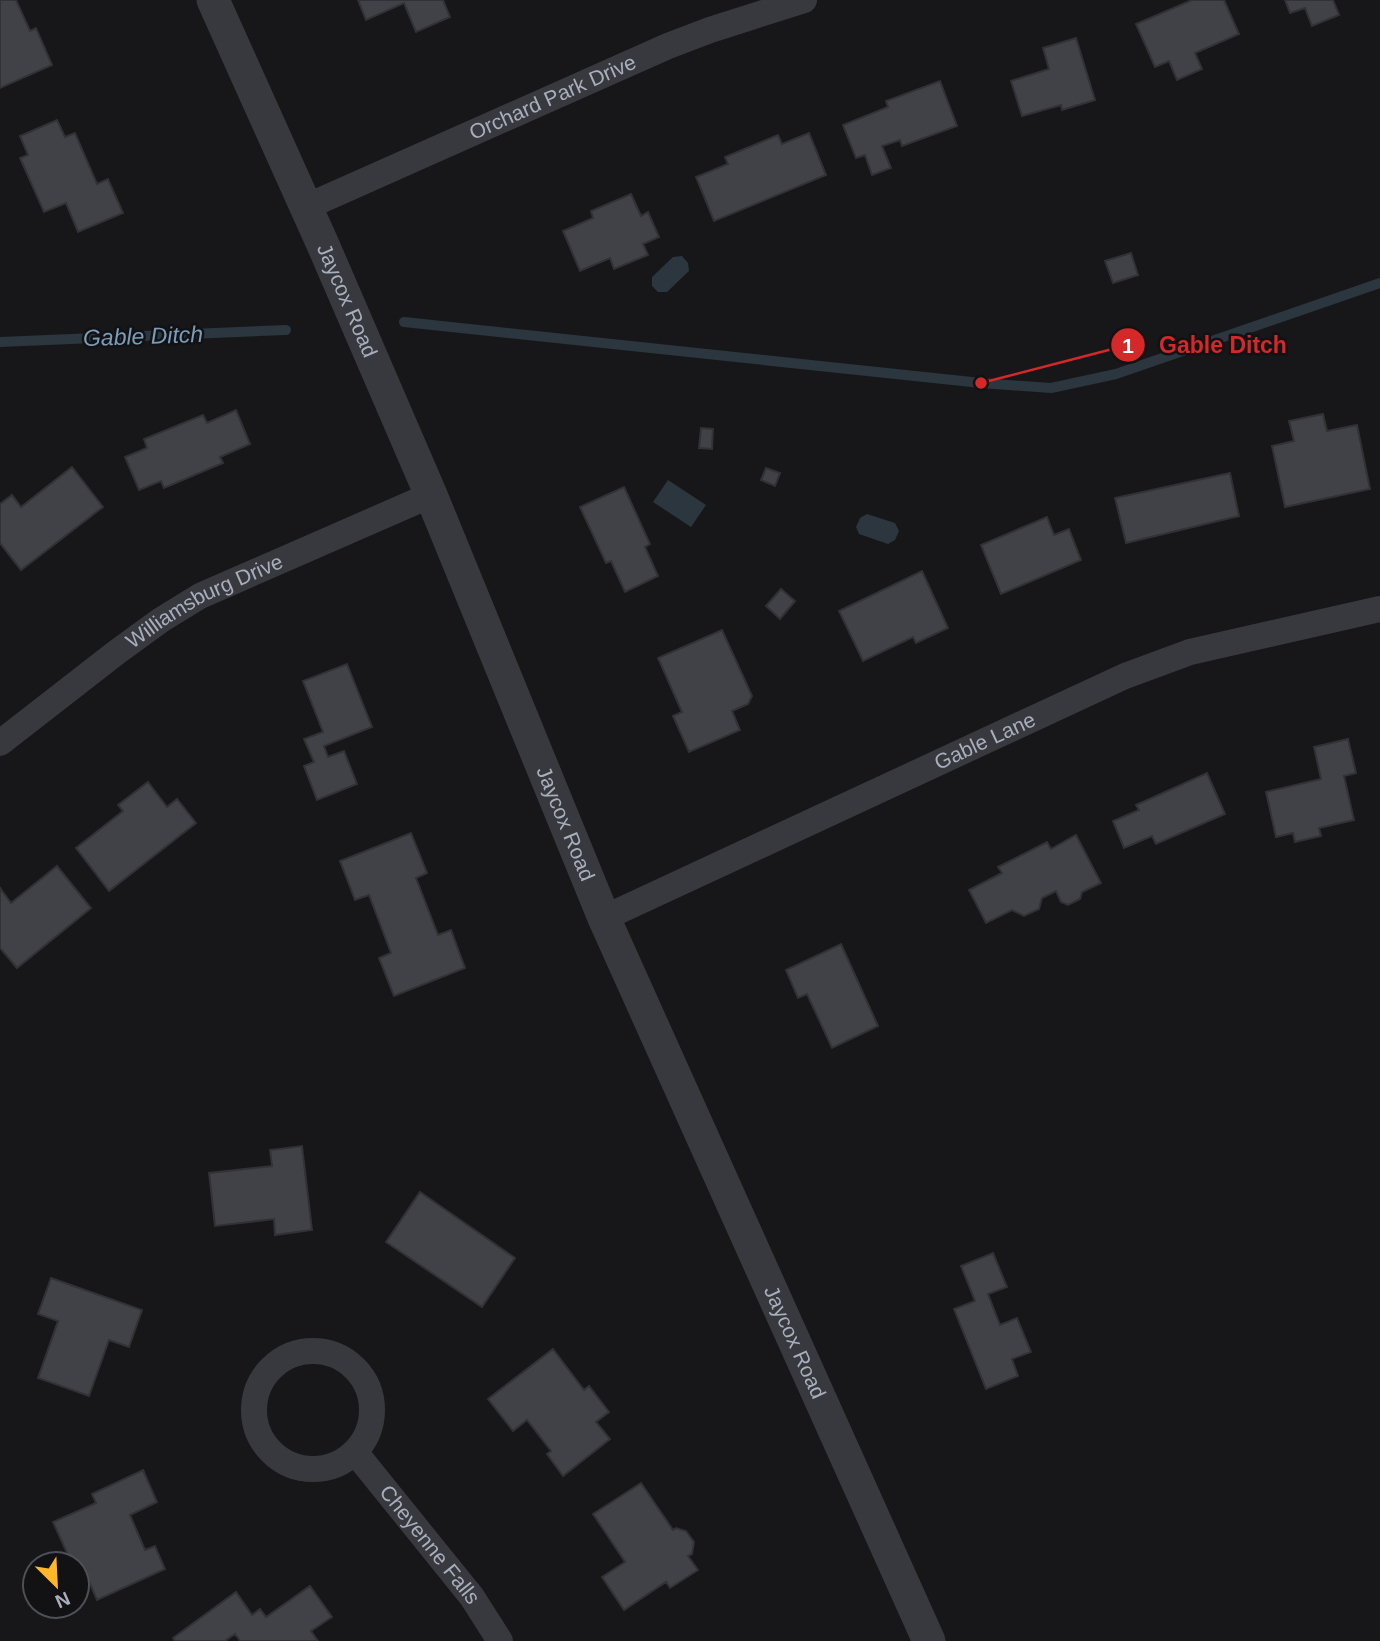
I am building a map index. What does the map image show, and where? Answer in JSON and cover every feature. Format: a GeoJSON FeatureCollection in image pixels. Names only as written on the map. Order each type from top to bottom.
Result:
{"type":"FeatureCollection","features":[{"type":"Feature","properties":{"kind":"street","name":"Jaycox Road"},"geometry":{"type":"LineString","coordinates":[[214,0],[431,495],[604,918],[929,1641]]}},
{"type":"Feature","properties":{"kind":"street","name":"Orchard Park Drive"},"geometry":{"type":"LineString","coordinates":[[306,207],[668,46],[804,0]]}},
{"type":"Feature","properties":{"kind":"street","name":"Williamsburg Drive"},"geometry":{"type":"LineString","coordinates":[[0,743],[160,620],[200,596],[431,495]]}},
{"type":"Feature","properties":{"kind":"street","name":"Gable Lane"},"geometry":{"type":"LineString","coordinates":[[604,918],[1125,676],[1190,652],[1380,609]]}},
{"type":"Feature","properties":{"kind":"street"},"geometry":{"type":"LineString","coordinates":[[320,1351],[345,1359],[358,1371],[368,1386],[372,1404],[366,1438],[355,1452],[340,1463],[324,1469],[288,1465],[273,1455],[262,1442],[255,1426],[253,1408],[260,1382],[277,1362],[293,1354],[320,1351]]}},
{"type":"Feature","properties":{"kind":"street","name":"Cheyenne Falls"},"geometry":{"type":"LineString","coordinates":[[355,1452],[472,1597],[500,1641]]}},
{"type":"Feature","properties":{"kind":"shaded area"},"geometry":{"type":"Polygon","coordinates":[[[682,256],[688,263],[689,271],[667,292],[658,292],[652,286],[652,277],[673,257],[682,256]]]}},
{"type":"Feature","properties":{"kind":"shaded area"},"geometry":{"type":"Polygon","coordinates":[[[668,480],[706,505],[691,527],[653,502],[668,480]]]}},
{"type":"Feature","properties":{"kind":"shaded area"},"geometry":{"type":"Polygon","coordinates":[[[867,514],[895,523],[899,531],[895,540],[888,544],[859,534],[856,527],[860,518],[867,514]]]}},
{"type":"Feature","properties":{"kind":"building"},"geometry":{"type":"Polygon","coordinates":[[[0,0],[16,0],[30,31],[36,28],[52,65],[0,88],[0,0]]]}},
{"type":"Feature","properties":{"kind":"building"},"geometry":{"type":"Polygon","coordinates":[[[358,0],[443,0],[450,17],[416,32],[404,3],[366,20],[358,0]]]}},
{"type":"Feature","properties":{"kind":"building"},"geometry":{"type":"Polygon","coordinates":[[[1192,0],[1224,0],[1239,34],[1195,53],[1202,69],[1177,80],[1169,61],[1155,67],[1136,24],[1192,0]]]}},
{"type":"Feature","properties":{"kind":"building"},"geometry":{"type":"Polygon","coordinates":[[[1285,0],[1333,0],[1339,15],[1312,26],[1305,8],[1290,13],[1285,0]]]}},
{"type":"Feature","properties":{"kind":"building"},"geometry":{"type":"Polygon","coordinates":[[[1076,38],[1095,100],[1062,110],[1061,105],[1022,116],[1011,81],[1049,69],[1043,48],[1076,38]]]}},
{"type":"Feature","properties":{"kind":"building"},"geometry":{"type":"Polygon","coordinates":[[[940,81],[957,126],[902,146],[900,140],[882,146],[891,168],[872,175],[865,155],[856,158],[843,125],[888,107],[886,101],[940,81]]]}},
{"type":"Feature","properties":{"kind":"building"},"geometry":{"type":"Polygon","coordinates":[[[57,120],[65,137],[75,133],[97,184],[108,179],[123,213],[78,232],[66,203],[44,212],[20,158],[28,155],[20,136],[57,120]]]}},
{"type":"Feature","properties":{"kind":"building"},"geometry":{"type":"Polygon","coordinates":[[[809,133],[826,175],[714,221],[696,177],[728,164],[725,157],[778,135],[782,144],[809,133]]]}},
{"type":"Feature","properties":{"kind":"building"},"geometry":{"type":"Polygon","coordinates":[[[631,194],[641,216],[648,212],[659,237],[643,244],[648,255],[614,269],[610,258],[580,271],[563,231],[593,218],[591,211],[631,194]]]}},
{"type":"Feature","properties":{"kind":"building"},"geometry":{"type":"Polygon","coordinates":[[[1131,253],[1138,275],[1113,283],[1105,261],[1131,253]]]}},
{"type":"Feature","properties":{"kind":"building"},"geometry":{"type":"Polygon","coordinates":[[[236,410],[250,444],[220,457],[223,463],[164,488],[161,481],[139,490],[125,457],[147,448],[144,439],[203,415],[207,423],[236,410]]]}},
{"type":"Feature","properties":{"kind":"building"},"geometry":{"type":"Polygon","coordinates":[[[1323,414],[1327,431],[1357,425],[1370,489],[1285,507],[1272,446],[1294,441],[1289,421],[1323,414]]]}},
{"type":"Feature","properties":{"kind":"building"},"geometry":{"type":"Polygon","coordinates":[[[701,428],[713,429],[712,449],[699,448],[701,428]]]}},
{"type":"Feature","properties":{"kind":"building"},"geometry":{"type":"Polygon","coordinates":[[[72,467],[103,507],[21,570],[0,543],[0,504],[12,495],[21,507],[72,467]]]}},
{"type":"Feature","properties":{"kind":"building"},"geometry":{"type":"Polygon","coordinates":[[[766,468],[780,473],[775,486],[761,480],[766,468]]]}},
{"type":"Feature","properties":{"kind":"building"},"geometry":{"type":"Polygon","coordinates":[[[1230,473],[1239,516],[1126,543],[1115,498],[1230,473]]]}},
{"type":"Feature","properties":{"kind":"building"},"geometry":{"type":"Polygon","coordinates":[[[624,487],[650,544],[645,547],[658,576],[625,592],[611,561],[606,563],[580,507],[624,487]]]}},
{"type":"Feature","properties":{"kind":"building"},"geometry":{"type":"Polygon","coordinates":[[[1047,517],[1054,535],[1069,529],[1081,560],[1001,594],[981,545],[1047,517]]]}},
{"type":"Feature","properties":{"kind":"building"},"geometry":{"type":"Polygon","coordinates":[[[922,571],[948,628],[916,643],[913,637],[863,661],[839,611],[922,571]]]}},
{"type":"Feature","properties":{"kind":"building"},"geometry":{"type":"Polygon","coordinates":[[[781,589],[795,601],[780,619],[766,606],[781,589]]]}},
{"type":"Feature","properties":{"kind":"building"},"geometry":{"type":"Polygon","coordinates":[[[722,630],[752,696],[748,704],[732,711],[740,730],[689,752],[673,716],[682,712],[658,658],[722,630]]]}},
{"type":"Feature","properties":{"kind":"building"},"geometry":{"type":"Polygon","coordinates":[[[347,664],[372,727],[324,746],[328,757],[344,751],[357,784],[317,800],[304,766],[314,762],[304,739],[323,732],[303,681],[347,664]]]}},
{"type":"Feature","properties":{"kind":"building"},"geometry":{"type":"Polygon","coordinates":[[[1348,739],[1356,773],[1344,776],[1354,820],[1319,828],[1321,836],[1295,842],[1293,833],[1276,837],[1266,792],[1321,779],[1314,747],[1348,739]]]}},
{"type":"Feature","properties":{"kind":"building"},"geometry":{"type":"Polygon","coordinates":[[[1207,773],[1225,814],[1156,844],[1152,836],[1124,848],[1113,821],[1139,810],[1136,805],[1207,773]]]}},
{"type":"Feature","properties":{"kind":"building"},"geometry":{"type":"Polygon","coordinates":[[[148,782],[167,807],[177,799],[196,823],[109,891],[76,848],[123,811],[118,805],[148,782]]]}},
{"type":"Feature","properties":{"kind":"building"},"geometry":{"type":"Polygon","coordinates":[[[411,833],[427,873],[416,878],[438,935],[451,930],[465,968],[394,996],[379,958],[391,953],[369,895],[355,900],[340,861],[411,833]]]}},
{"type":"Feature","properties":{"kind":"building"},"geometry":{"type":"Polygon","coordinates":[[[1076,835],[1101,883],[1082,892],[1080,899],[1068,905],[1061,902],[1056,891],[1042,898],[1039,909],[1024,916],[1012,910],[986,923],[969,890],[1002,873],[998,867],[1047,842],[1051,849],[1076,835]]]}},
{"type":"Feature","properties":{"kind":"building"},"geometry":{"type":"Polygon","coordinates":[[[57,866],[91,908],[17,968],[0,948],[0,888],[11,903],[57,866]]]}},
{"type":"Feature","properties":{"kind":"building"},"geometry":{"type":"Polygon","coordinates":[[[841,944],[878,1026],[832,1048],[807,994],[798,998],[786,970],[841,944]]]}},
{"type":"Feature","properties":{"kind":"building"},"geometry":{"type":"Polygon","coordinates":[[[302,1146],[312,1230],[275,1235],[274,1219],[215,1226],[209,1173],[272,1166],[270,1150],[302,1146]]]}},
{"type":"Feature","properties":{"kind":"building"},"geometry":{"type":"Polygon","coordinates":[[[420,1192],[515,1258],[482,1307],[386,1242],[420,1192]]]}},
{"type":"Feature","properties":{"kind":"building"},"geometry":{"type":"Polygon","coordinates":[[[993,1253],[1007,1287],[988,1294],[1000,1325],[1017,1318],[1031,1352],[1012,1359],[1018,1376],[986,1389],[954,1309],[975,1301],[961,1266],[993,1253]]]}},
{"type":"Feature","properties":{"kind":"building"},"geometry":{"type":"Polygon","coordinates":[[[51,1278],[142,1310],[129,1347],[109,1340],[89,1396],[38,1378],[58,1321],[38,1314],[51,1278]]]}},
{"type":"Feature","properties":{"kind":"building"},"geometry":{"type":"Polygon","coordinates":[[[553,1349],[584,1390],[589,1386],[609,1412],[596,1422],[610,1439],[563,1476],[547,1454],[551,1451],[527,1420],[513,1431],[488,1399],[553,1349]]]}},
{"type":"Feature","properties":{"kind":"building"},"geometry":{"type":"Polygon","coordinates":[[[143,1470],[157,1502],[130,1515],[145,1550],[155,1546],[165,1569],[97,1600],[91,1586],[91,1550],[66,1550],[53,1522],[96,1503],[92,1494],[143,1470]]]}},
{"type":"Feature","properties":{"kind":"building"},"geometry":{"type":"Polygon","coordinates":[[[641,1483],[673,1530],[676,1528],[686,1531],[694,1542],[692,1554],[688,1556],[698,1570],[670,1588],[666,1582],[624,1610],[602,1577],[625,1562],[593,1514],[641,1483]]]}},
{"type":"Feature","properties":{"kind":"building"},"geometry":{"type":"Polygon","coordinates":[[[310,1586],[332,1617],[311,1631],[318,1641],[240,1641],[235,1634],[225,1641],[175,1641],[173,1638],[236,1592],[252,1615],[260,1609],[266,1617],[310,1586]]]}},
{"type":"Feature","properties":{"kind":"waterway","name":"Gable Ditch"},"geometry":{"type":"LineString","coordinates":[[404,322],[981,383],[1051,388],[1116,374],[1380,283]]}},
{"type":"Feature","properties":{"kind":"waterway","name":"Gable Ditch"},"geometry":{"type":"LineString","coordinates":[[0,342],[286,330]]}},
{"type":"Feature","properties":{"kind":"place","name":"Gable Ditch"},"geometry":{"type":"Point","coordinates":[981,383]}}]}
